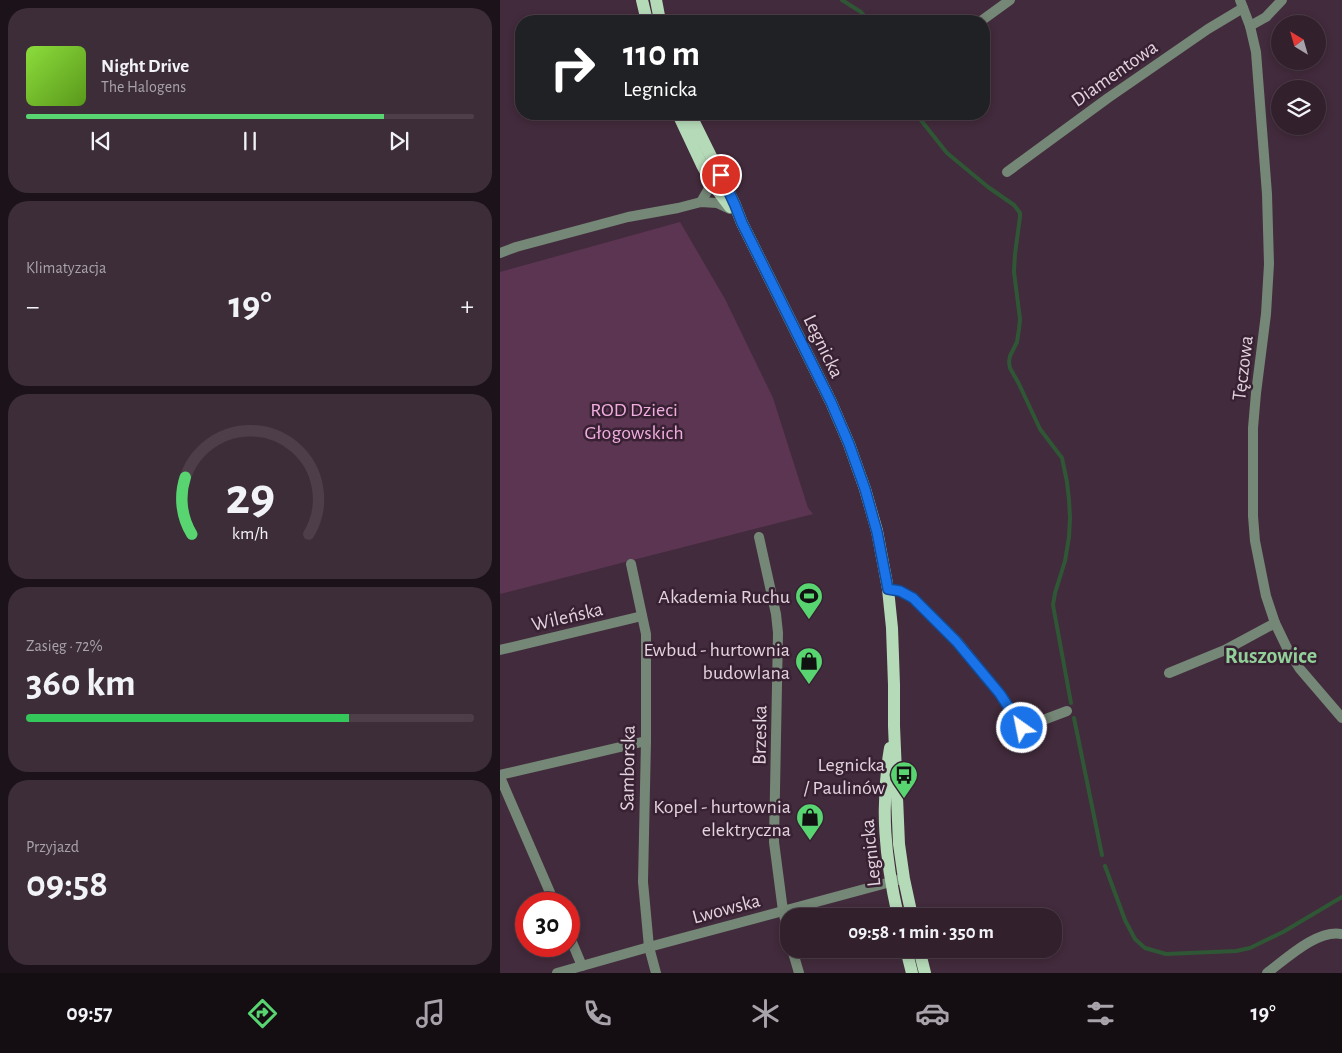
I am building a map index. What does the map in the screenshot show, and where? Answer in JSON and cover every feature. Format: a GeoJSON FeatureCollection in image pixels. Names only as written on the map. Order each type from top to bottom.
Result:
{"type":"FeatureCollection","features":[{"type":"Feature","properties":{"kind":"main road"},"geometry":{"type":"LineString","coordinates":[[642,0],[646,15]]}},
{"type":"Feature","properties":{"kind":"main road"},"geometry":{"type":"LineString","coordinates":[[656,0],[659,15]]}},
{"type":"Feature","properties":{"kind":"main road","name":"Legnicka"},"geometry":{"type":"LineString","coordinates":[[681,120],[712,183],[742,223]]}},
{"type":"Feature","properties":{"kind":"main road","name":"Legnicka"},"geometry":{"type":"LineString","coordinates":[[693,120],[831,402],[865,489],[877,532],[888,589],[892,628],[898,835],[910,908]]}},
{"type":"Feature","properties":{"kind":"main road","name":"Legnicka"},"geometry":{"type":"LineString","coordinates":[[894,726],[887,768],[884,816],[886,855],[896,908]]}},
{"type":"Feature","properties":{"kind":"main road"},"geometry":{"type":"LineString","coordinates":[[908,958],[912,973]]}},
{"type":"Feature","properties":{"kind":"main road"},"geometry":{"type":"LineString","coordinates":[[921,958],[925,973]]}},
{"type":"Feature","properties":{"kind":"street"},"geometry":{"type":"LineString","coordinates":[[989,15],[1010,0]]}},
{"type":"Feature","properties":{"kind":"street"},"geometry":{"type":"LineString","coordinates":[[1250,26],[1266,17],[1282,0]]}},
{"type":"Feature","properties":{"kind":"street","name":"Tęczowa"},"geometry":{"type":"LineString","coordinates":[[1241,4],[1250,26],[1259,76],[1267,194],[1269,264],[1266,314],[1253,428],[1253,516],[1255,541],[1266,596],[1275,623],[1288,650],[1300,669],[1342,718]]}},
{"type":"Feature","properties":{"kind":"street","name":"Diamentowa"},"geometry":{"type":"LineString","coordinates":[[1007,172],[1241,4]]}},
{"type":"Feature","properties":{"kind":"street"},"geometry":{"type":"LineString","coordinates":[[700,202],[712,183],[714,160]]}},
{"type":"Feature","properties":{"kind":"street"},"geometry":{"type":"LineString","coordinates":[[500,253],[628,216],[678,208],[700,202],[717,203],[730,209]]}},
{"type":"Feature","properties":{"kind":"street","name":"Brzeska"},"geometry":{"type":"LineString","coordinates":[[759,537],[776,614],[778,633],[774,842],[782,908]]}},
{"type":"Feature","properties":{"kind":"street","name":"Samborska"},"geometry":{"type":"LineString","coordinates":[[630,564],[646,634],[643,882],[649,947],[656,973]]}},
{"type":"Feature","properties":{"kind":"street"},"geometry":{"type":"LineString","coordinates":[[888,589],[900,591],[913,598],[956,641],[1000,694],[1022,728],[1067,711]]}},
{"type":"Feature","properties":{"kind":"street","name":"Wileńska"},"geometry":{"type":"LineString","coordinates":[[500,650],[642,616]]}},
{"type":"Feature","properties":{"kind":"street"},"geometry":{"type":"LineString","coordinates":[[1169,673],[1225,650],[1275,623]]}},
{"type":"Feature","properties":{"kind":"street"},"geometry":{"type":"LineString","coordinates":[[550,892],[500,776],[646,741]]}},
{"type":"Feature","properties":{"kind":"street","name":"Lwowska"},"geometry":{"type":"LineString","coordinates":[[793,908],[904,879]]}},
{"type":"Feature","properties":{"kind":"street","name":"Lwowska"},"geometry":{"type":"LineString","coordinates":[[557,973],[780,912]]}},
{"type":"Feature","properties":{"kind":"street"},"geometry":{"type":"LineString","coordinates":[[1267,973],[1303,946],[1321,936],[1332,933],[1342,934]]}},
{"type":"Feature","properties":{"kind":"street"},"geometry":{"type":"LineString","coordinates":[[578,957],[582,966]]}},
{"type":"Feature","properties":{"kind":"street"},"geometry":{"type":"LineString","coordinates":[[795,958],[799,973]]}},
{"type":"Feature","properties":{"kind":"green space","name":"ROD Dzieci Głogowskich"},"geometry":{"type":"Polygon","coordinates":[[[680,222],[725,299],[773,398],[808,508],[813,514],[500,594],[500,272],[680,222]]]}},
{"type":"Feature","properties":{"kind":"waterway"},"geometry":{"type":"LineString","coordinates":[[842,0],[864,15]]}},
{"type":"Feature","properties":{"kind":"waterway"},"geometry":{"type":"LineString","coordinates":[[921,120],[947,153],[988,187],[1014,205],[1020,213],[1014,272],[1020,319],[1017,342],[1009,362],[1010,368],[1040,429],[1062,458],[1067,482],[1070,518],[1069,537],[1065,561],[1053,605],[1071,703]]}},
{"type":"Feature","properties":{"kind":"waterway"},"geometry":{"type":"LineString","coordinates":[[1074,718],[1102,855]]}},
{"type":"Feature","properties":{"kind":"waterway"},"geometry":{"type":"LineString","coordinates":[[1105,866],[1125,920],[1135,939],[1145,948],[1166,954],[1236,951],[1250,948],[1283,932],[1342,897]]}},
{"type":"Feature","properties":{"kind":"place","name":"Akademia Ruchu"},"geometry":{"type":"Point","coordinates":[809,620]}},
{"type":"Feature","properties":{"kind":"place","name":"Ewbud - hurtownia budowlana"},"geometry":{"type":"Point","coordinates":[809,685]}},
{"type":"Feature","properties":{"kind":"place","name":"Legnicka / Paulinów"},"geometry":{"type":"Point","coordinates":[904,799]}},
{"type":"Feature","properties":{"kind":"place","name":"Kopel - hurtownia elektryczna"},"geometry":{"type":"Point","coordinates":[810,841]}},
{"type":"Feature","properties":{"kind":"district","name":"Ruszowice"},"geometry":{"type":"Point","coordinates":[1271,655]}},
{"type":"Feature","properties":{"kind":"route"},"geometry":{"type":"LineString","coordinates":[[721,175],[742,223],[831,402],[849,444],[865,489],[877,532],[888,589],[900,591],[913,598],[956,641],[1000,694],[1022,728]]}}]}
